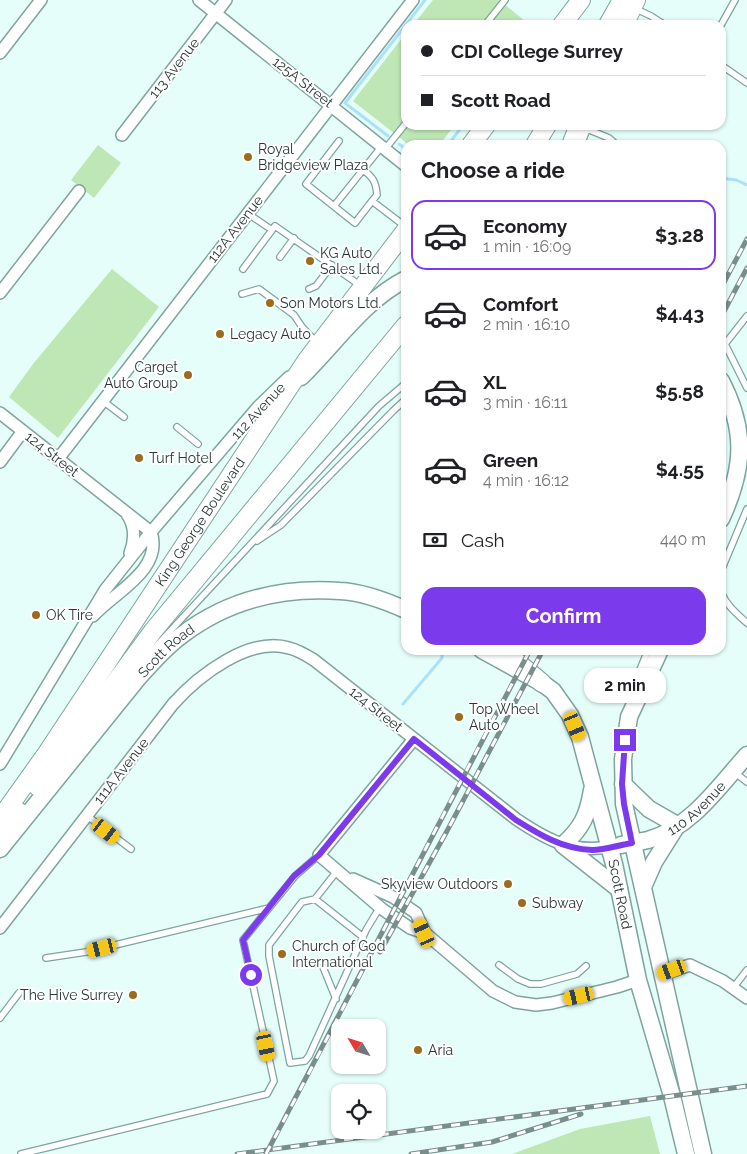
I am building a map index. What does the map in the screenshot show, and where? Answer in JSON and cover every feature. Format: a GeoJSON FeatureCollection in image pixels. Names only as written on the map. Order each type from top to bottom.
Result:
{"type":"FeatureCollection","features":[{"type":"Feature","properties":{"kind":"main road"},"geometry":{"type":"LineString","coordinates":[[566,20],[581,0]]}},
{"type":"Feature","properties":{"kind":"main road"},"geometry":{"type":"LineString","coordinates":[[578,20],[592,0]]}},
{"type":"Feature","properties":{"kind":"main road"},"geometry":{"type":"LineString","coordinates":[[613,20],[630,2]]}},
{"type":"Feature","properties":{"kind":"main road"},"geometry":{"type":"LineString","coordinates":[[625,20],[630,2]]}},
{"type":"Feature","properties":{"kind":"main road","name":"King George Boulevard"},"geometry":{"type":"LineString","coordinates":[[0,819],[48,753],[307,360],[401,235]]}},
{"type":"Feature","properties":{"kind":"main road"},"geometry":{"type":"LineString","coordinates":[[286,393],[372,302],[401,281]]}},
{"type":"Feature","properties":{"kind":"main road","name":"King George Boulevard"},"geometry":{"type":"LineString","coordinates":[[0,837],[153,631],[401,332]]}},
{"type":"Feature","properties":{"kind":"main road"},"geometry":{"type":"LineString","coordinates":[[726,391],[735,408],[742,444],[738,476],[726,506]]}},
{"type":"Feature","properties":{"kind":"main road","name":"Scott Road"},"geometry":{"type":"LineString","coordinates":[[0,849],[138,678],[181,635],[213,615],[251,599],[286,592],[342,591],[385,601],[401,608]]}},
{"type":"Feature","properties":{"kind":"main road","name":"Scott Road"},"geometry":{"type":"LineString","coordinates":[[491,655],[553,691],[570,715],[580,737],[609,847],[638,980],[672,1096],[686,1154]]}},
{"type":"Feature","properties":{"kind":"main road"},"geometry":{"type":"LineString","coordinates":[[509,655],[542,683]]}},
{"type":"Feature","properties":{"kind":"main road","name":"Scott Road"},"geometry":{"type":"LineString","coordinates":[[658,655],[629,717],[623,759],[622,784],[632,843],[703,1154]]}},
{"type":"Feature","properties":{"kind":"main road","name":"110 Avenue"},"geometry":{"type":"LineString","coordinates":[[609,847],[649,840],[677,825],[699,808],[747,754]]}},
{"type":"Feature","properties":{"kind":"main road"},"geometry":{"type":"LineString","coordinates":[[622,784],[649,809],[677,825],[654,862],[643,887]]}},
{"type":"Feature","properties":{"kind":"main road"},"geometry":{"type":"LineString","coordinates":[[593,785],[590,806],[581,827],[563,845],[618,889]]}},
{"type":"Feature","properties":{"kind":"street"},"geometry":{"type":"LineString","coordinates":[[0,53],[41,0]]}},
{"type":"Feature","properties":{"kind":"street","name":"125A Street"},"geometry":{"type":"LineString","coordinates":[[198,0],[401,162]]}},
{"type":"Feature","properties":{"kind":"street","name":"113 Avenue"},"geometry":{"type":"LineString","coordinates":[[122,135],[226,0]]}},
{"type":"Feature","properties":{"kind":"street","name":"112A Avenue"},"geometry":{"type":"LineString","coordinates":[[58,458],[413,0]]}},
{"type":"Feature","properties":{"kind":"street"},"geometry":{"type":"LineString","coordinates":[[0,293],[79,191]]}},
{"type":"Feature","properties":{"kind":"street","name":"112 Avenue"},"geometry":{"type":"LineString","coordinates":[[0,764],[98,600],[151,532],[258,407],[307,360]]}},
{"type":"Feature","properties":{"kind":"street","name":"124 Street"},"geometry":{"type":"LineString","coordinates":[[0,413],[151,532]]}},
{"type":"Feature","properties":{"kind":"street"},"geometry":{"type":"LineString","coordinates":[[0,462],[23,431]]}},
{"type":"Feature","properties":{"kind":"street"},"geometry":{"type":"LineString","coordinates":[[122,509],[131,521],[135,535],[127,562]]}},
{"type":"Feature","properties":{"kind":"street","name":"112 Avenue"},"geometry":{"type":"LineString","coordinates":[[82,629],[100,609],[143,570],[152,552],[153,539],[151,532]]}},
{"type":"Feature","properties":{"kind":"street","name":"124 Street"},"geometry":{"type":"LineString","coordinates":[[239,654],[262,647],[275,646],[288,647],[301,653],[314,660],[516,820],[543,837],[563,845],[593,850],[609,847]]}},
{"type":"Feature","properties":{"kind":"street","name":"111A Avenue"},"geometry":{"type":"LineString","coordinates":[[0,928],[178,698],[196,681],[239,654]]}},
{"type":"Feature","properties":{"kind":"street"},"geometry":{"type":"LineString","coordinates":[[414,739],[319,855],[380,907],[410,928],[424,933],[493,991],[516,1002],[526,1004],[552,1003],[638,980]]}},
{"type":"Feature","properties":{"kind":"street"},"geometry":{"type":"LineString","coordinates":[[338,872],[393,897],[416,913],[424,933]]}},
{"type":"Feature","properties":{"kind":"street"},"geometry":{"type":"LineString","coordinates":[[663,974],[690,965],[723,981],[747,998]]}},
{"type":"Feature","properties":{"kind":"lane"},"geometry":{"type":"LineString","coordinates":[[489,20],[505,0]]}},
{"type":"Feature","properties":{"kind":"lane"},"geometry":{"type":"LineString","coordinates":[[724,20],[735,0]]}},
{"type":"Feature","properties":{"kind":"lane"},"geometry":{"type":"LineString","coordinates":[[630,2],[657,20]]}},
{"type":"Feature","properties":{"kind":"lane"},"geometry":{"type":"LineString","coordinates":[[726,68],[747,83]]}},
{"type":"Feature","properties":{"kind":"lane"},"geometry":{"type":"LineString","coordinates":[[334,206],[363,170],[401,128]]}},
{"type":"Feature","properties":{"kind":"lane"},"geometry":{"type":"LineString","coordinates":[[592,130],[611,140]]}},
{"type":"Feature","properties":{"kind":"lane"},"geometry":{"type":"LineString","coordinates":[[339,141],[306,184],[356,223],[376,195],[376,184],[373,178],[363,170]]}},
{"type":"Feature","properties":{"kind":"lane"},"geometry":{"type":"LineString","coordinates":[[372,201],[401,224]]}},
{"type":"Feature","properties":{"kind":"lane"},"geometry":{"type":"LineString","coordinates":[[247,213],[272,230]]}},
{"type":"Feature","properties":{"kind":"lane"},"geometry":{"type":"LineString","coordinates":[[242,269],[275,226],[363,287]]}},
{"type":"Feature","properties":{"kind":"lane"},"geometry":{"type":"LineString","coordinates":[[280,257],[294,238]]}},
{"type":"Feature","properties":{"kind":"lane"},"geometry":{"type":"LineString","coordinates":[[309,289],[316,286],[332,266]]}},
{"type":"Feature","properties":{"kind":"lane"},"geometry":{"type":"LineString","coordinates":[[242,294],[259,289],[294,315],[302,327],[319,344]]}},
{"type":"Feature","properties":{"kind":"lane"},"geometry":{"type":"LineString","coordinates":[[726,343],[747,316]]}},
{"type":"Feature","properties":{"kind":"lane"},"geometry":{"type":"LineString","coordinates":[[726,346],[747,388]]}},
{"type":"Feature","properties":{"kind":"lane"},"geometry":{"type":"LineString","coordinates":[[92,737],[146,656],[379,406],[401,387]]}},
{"type":"Feature","properties":{"kind":"lane"},"geometry":{"type":"LineString","coordinates":[[103,400],[124,417]]}},
{"type":"Feature","properties":{"kind":"lane"},"geometry":{"type":"LineString","coordinates":[[248,546],[281,525],[401,403]]}},
{"type":"Feature","properties":{"kind":"lane"},"geometry":{"type":"LineString","coordinates":[[176,427],[198,444]]}},
{"type":"Feature","properties":{"kind":"lane"},"geometry":{"type":"LineString","coordinates":[[726,559],[747,509]]}},
{"type":"Feature","properties":{"kind":"lane"},"geometry":{"type":"LineString","coordinates":[[726,600],[747,623]]}},
{"type":"Feature","properties":{"kind":"lane"},"geometry":{"type":"LineString","coordinates":[[629,717],[637,677],[646,655]]}},
{"type":"Feature","properties":{"kind":"lane"},"geometry":{"type":"LineString","coordinates":[[732,771],[747,782]]}},
{"type":"Feature","properties":{"kind":"lane"},"geometry":{"type":"LineString","coordinates":[[86,815],[131,849]]}},
{"type":"Feature","properties":{"kind":"lane"},"geometry":{"type":"LineString","coordinates":[[21,1154],[267,1094],[274,1081],[243,940],[294,876],[319,855]]}},
{"type":"Feature","properties":{"kind":"lane"},"geometry":{"type":"LineString","coordinates":[[338,872],[315,900],[302,902],[269,945],[269,956],[290,1063],[305,1061],[309,1056],[363,937],[380,907]]}},
{"type":"Feature","properties":{"kind":"lane"},"geometry":{"type":"LineString","coordinates":[[315,900],[363,937]]}},
{"type":"Feature","properties":{"kind":"lane"},"geometry":{"type":"LineString","coordinates":[[46,958],[86,952],[269,908]]}},
{"type":"Feature","properties":{"kind":"lane"},"geometry":{"type":"LineString","coordinates":[[499,965],[518,979],[530,984],[541,984],[577,974],[586,966]]}},
{"type":"Feature","properties":{"kind":"lane"},"geometry":{"type":"LineString","coordinates":[[323,966],[336,1000]]}},
{"type":"Feature","properties":{"kind":"lane"},"geometry":{"type":"LineString","coordinates":[[733,988],[747,970]]}},
{"type":"Feature","properties":{"kind":"lane"},"geometry":{"type":"LineString","coordinates":[[0,1018],[19,993]]}},
{"type":"Feature","properties":{"kind":"green space"},"geometry":{"type":"Polygon","coordinates":[[[433,0],[499,0],[524,20],[417,20],[433,0]]]}},
{"type":"Feature","properties":{"kind":"green space"},"geometry":{"type":"Polygon","coordinates":[[[401,39],[401,130],[451,130],[443,140],[403,140],[353,101],[401,39]]]}},
{"type":"Feature","properties":{"kind":"green space"},"geometry":{"type":"Polygon","coordinates":[[[98,145],[121,163],[94,198],[71,180],[98,145]]]}},
{"type":"Feature","properties":{"kind":"green space"},"geometry":{"type":"Polygon","coordinates":[[[112,269],[159,307],[58,438],[9,397],[33,364],[112,269]]]}},
{"type":"Feature","properties":{"kind":"green space"},"geometry":{"type":"Polygon","coordinates":[[[650,1116],[660,1154],[512,1154],[580,1129],[650,1116]]]}},
{"type":"Feature","properties":{"kind":"waterway"},"geometry":{"type":"LineString","coordinates":[[409,20],[425,0]]}},
{"type":"Feature","properties":{"kind":"waterway"},"geometry":{"type":"LineString","coordinates":[[388,136],[345,103],[401,31]]}},
{"type":"Feature","properties":{"kind":"waterway"},"geometry":{"type":"LineString","coordinates":[[452,140],[459,130]]}},
{"type":"Feature","properties":{"kind":"waterway"},"geometry":{"type":"LineString","coordinates":[[726,179],[736,180],[747,185]]}},
{"type":"Feature","properties":{"kind":"waterway"},"geometry":{"type":"LineString","coordinates":[[403,704],[442,658],[442,655]]}},
{"type":"Feature","properties":{"kind":"railway"},"geometry":{"type":"LineString","coordinates":[[726,279],[747,239]]}},
{"type":"Feature","properties":{"kind":"railway"},"geometry":{"type":"LineString","coordinates":[[726,308],[747,268]]}},
{"type":"Feature","properties":{"kind":"railway"},"geometry":{"type":"LineString","coordinates":[[266,1154],[527,655]]}},
{"type":"Feature","properties":{"kind":"railway"},"geometry":{"type":"LineString","coordinates":[[380,952],[540,655]]}},
{"type":"Feature","properties":{"kind":"railway"},"geometry":{"type":"LineString","coordinates":[[237,1154],[747,1086]]}},
{"type":"Feature","properties":{"kind":"railway"},"geometry":{"type":"LineString","coordinates":[[411,1154],[492,1142],[581,1114]]}},
{"type":"Feature","properties":{"kind":"place","name":"Royal Bridgeview Plaza"},"geometry":{"type":"Point","coordinates":[248,157]}},
{"type":"Feature","properties":{"kind":"place","name":"KG Auto Sales Ltd."},"geometry":{"type":"Point","coordinates":[310,261]}},
{"type":"Feature","properties":{"kind":"place","name":"Son Motors Ltd."},"geometry":{"type":"Point","coordinates":[270,303]}},
{"type":"Feature","properties":{"kind":"place","name":"Legacy Auto"},"geometry":{"type":"Point","coordinates":[220,334]}},
{"type":"Feature","properties":{"kind":"place","name":"Carget Auto Group"},"geometry":{"type":"Point","coordinates":[188,375]}},
{"type":"Feature","properties":{"kind":"place","name":"Turf Hotel"},"geometry":{"type":"Point","coordinates":[139,458]}},
{"type":"Feature","properties":{"kind":"place","name":"OK Tire"},"geometry":{"type":"Point","coordinates":[36,615]}},
{"type":"Feature","properties":{"kind":"place","name":"Top Wheel Auto"},"geometry":{"type":"Point","coordinates":[459,717]}},
{"type":"Feature","properties":{"kind":"place","name":"Skyview Outdoors"},"geometry":{"type":"Point","coordinates":[508,884]}},
{"type":"Feature","properties":{"kind":"place","name":"Subway"},"geometry":{"type":"Point","coordinates":[522,903]}},
{"type":"Feature","properties":{"kind":"place","name":"Church of God International"},"geometry":{"type":"Point","coordinates":[282,954]}},
{"type":"Feature","properties":{"kind":"place","name":"The Hive Surrey"},"geometry":{"type":"Point","coordinates":[133,995]}},
{"type":"Feature","properties":{"kind":"place","name":"Aria"},"geometry":{"type":"Point","coordinates":[418,1050]}},
{"type":"Feature","properties":{"kind":"route"},"geometry":{"type":"LineString","coordinates":[[251,975],[243,940],[294,876],[319,855],[414,739],[516,820],[533,831],[553,842],[593,850],[632,843],[622,784],[625,740]]}}]}
